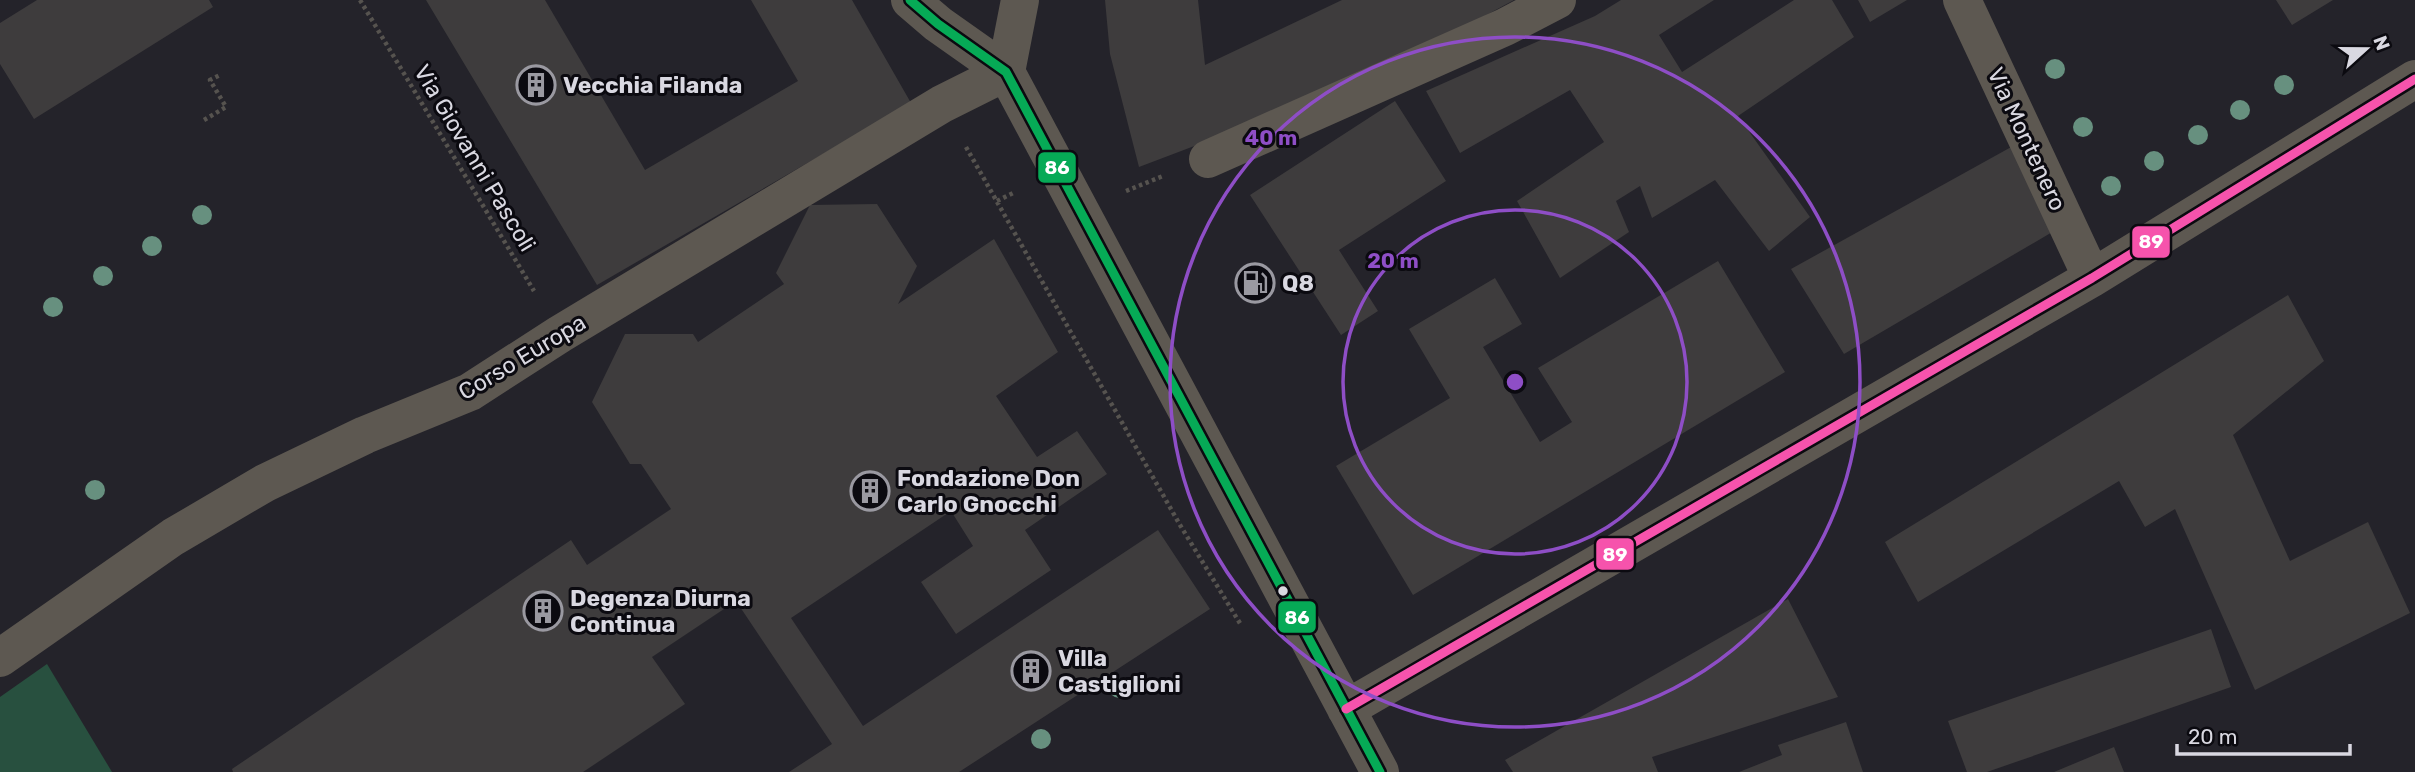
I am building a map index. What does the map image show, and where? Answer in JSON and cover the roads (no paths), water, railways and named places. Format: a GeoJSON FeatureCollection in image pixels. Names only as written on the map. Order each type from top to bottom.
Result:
{"type":"FeatureCollection","features":[{"type":"Feature","properties":{"kind":"street"},"geometry":{"type":"LineString","coordinates":[[911,0],[938,24],[1006,72],[1380,772]]}},
{"type":"Feature","properties":{"kind":"street"},"geometry":{"type":"LineString","coordinates":[[1006,72],[1020,0]]}},
{"type":"Feature","properties":{"kind":"street"},"geometry":{"type":"LineString","coordinates":[[1208,159],[1505,27],[1557,0]]}},
{"type":"Feature","properties":{"kind":"street","name":"Via Montenero"},"geometry":{"type":"LineString","coordinates":[[1962,0],[2092,278]]}},
{"type":"Feature","properties":{"kind":"street","name":"Corso Europa"},"geometry":{"type":"LineString","coordinates":[[0,658],[173,537],[253,490],[365,435],[470,392],[560,334],[942,104],[1006,72]]}},
{"type":"Feature","properties":{"kind":"street"},"geometry":{"type":"LineString","coordinates":[[1346,709],[2092,278],[2415,79]]}},
{"type":"Feature","properties":{"kind":"place","name":"Vecchia Filanda"},"geometry":{"type":"Point","coordinates":[536,85]}},
{"type":"Feature","properties":{"kind":"place","name":"Q8"},"geometry":{"type":"Point","coordinates":[1255,283]}},
{"type":"Feature","properties":{"kind":"place","name":"Fondazione Don Carlo Gnocchi"},"geometry":{"type":"Point","coordinates":[870,491]}},
{"type":"Feature","properties":{"kind":"place","name":"Degenza Diurna Continua"},"geometry":{"type":"Point","coordinates":[543,611]}},
{"type":"Feature","properties":{"kind":"place","name":"Villa Castiglioni"},"geometry":{"type":"Point","coordinates":[1031,671]}}]}
